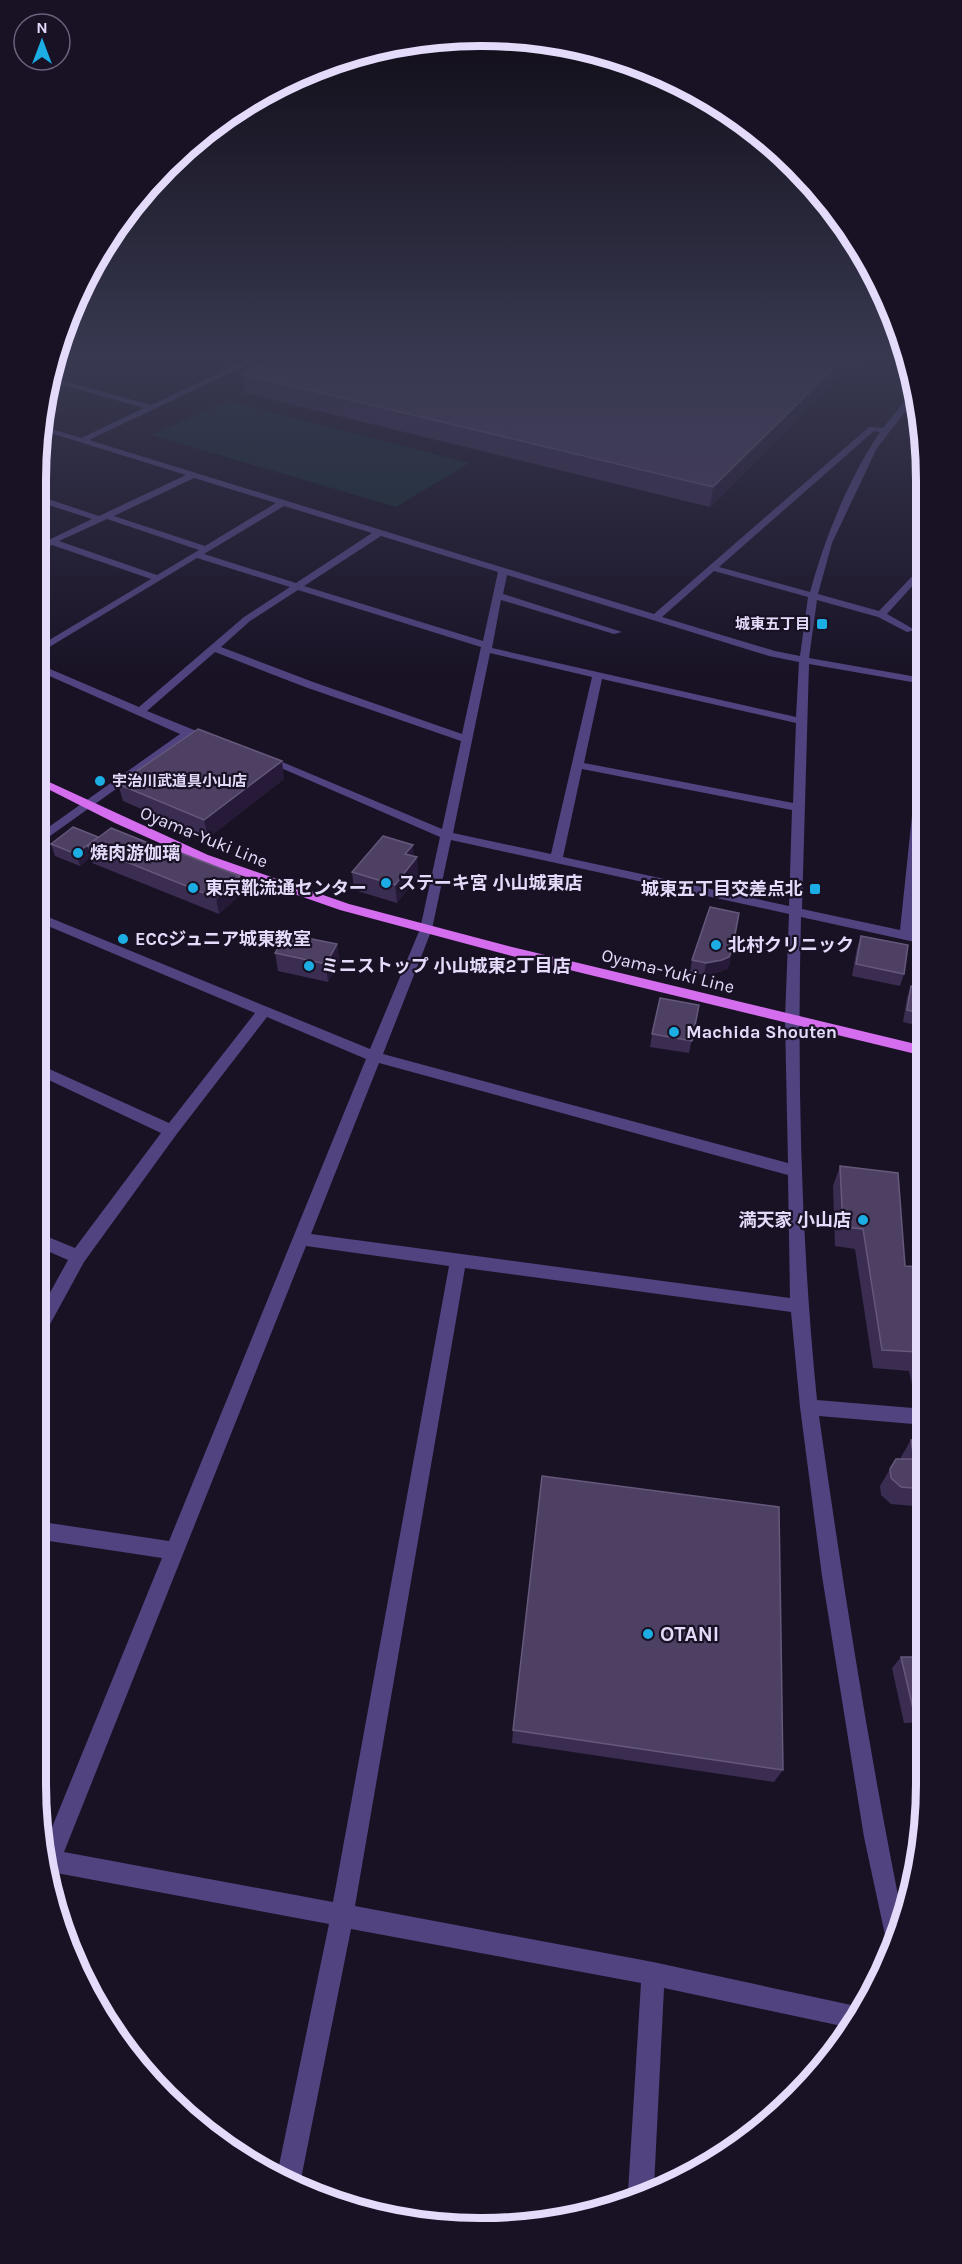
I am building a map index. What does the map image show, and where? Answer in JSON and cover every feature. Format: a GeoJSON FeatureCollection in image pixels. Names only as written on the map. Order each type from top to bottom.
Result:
{"type":"FeatureCollection","features":[{"type":"Feature","properties":{"kind":"main road","name":"Oyama-Yuki Line"},"geometry":{"type":"LineString","coordinates":[[46,784],[146,834],[260,880],[426,929],[916,1049]]}},
{"type":"Feature","properties":{"kind":"street"},"geometry":{"type":"LineString","coordinates":[[168,466],[282,503],[773,654],[916,680]]}},
{"type":"Feature","properties":{"kind":"street"},"geometry":{"type":"LineString","coordinates":[[656,617],[830,466]]}},
{"type":"Feature","properties":{"kind":"street"},"geometry":{"type":"LineString","coordinates":[[864,466],[828,543],[813,597],[804,660],[792,1020],[794,1171],[799,1306],[809,1407],[832,1575],[875,1837],[892,1922]]}},
{"type":"Feature","properties":{"kind":"street"},"geometry":{"type":"LineString","coordinates":[[46,545],[196,474]]}},
{"type":"Feature","properties":{"kind":"street"},"geometry":{"type":"LineString","coordinates":[[46,501],[103,518],[488,648],[801,721]]}},
{"type":"Feature","properties":{"kind":"street"},"geometry":{"type":"LineString","coordinates":[[46,646],[282,503]]}},
{"type":"Feature","properties":{"kind":"street"},"geometry":{"type":"LineString","coordinates":[[140,712],[247,619],[380,532]]}},
{"type":"Feature","properties":{"kind":"street"},"geometry":{"type":"LineString","coordinates":[[52,542],[158,578]]}},
{"type":"Feature","properties":{"kind":"street"},"geometry":{"type":"LineString","coordinates":[[714,568],[881,615],[910,630]]}},
{"type":"Feature","properties":{"kind":"street"},"geometry":{"type":"LineString","coordinates":[[52,1852],[426,929],[503,570]]}},
{"type":"Feature","properties":{"kind":"street"},"geometry":{"type":"LineString","coordinates":[[881,615],[916,575]]}},
{"type":"Feature","properties":{"kind":"street"},"geometry":{"type":"LineString","coordinates":[[498,596],[617,632]]}},
{"type":"Feature","properties":{"kind":"street"},"geometry":{"type":"LineString","coordinates":[[214,648],[263,668],[468,740]]}},
{"type":"Feature","properties":{"kind":"street"},"geometry":{"type":"LineString","coordinates":[[46,670],[188,733],[218,743]]}},
{"type":"Feature","properties":{"kind":"street"},"geometry":{"type":"LineString","coordinates":[[556,861],[598,674]]}},
{"type":"Feature","properties":{"kind":"street"},"geometry":{"type":"LineString","coordinates":[[46,834],[188,733]]}},
{"type":"Feature","properties":{"kind":"street"},"geometry":{"type":"LineString","coordinates":[[249,753],[280,763],[446,835],[556,861],[916,938]]}},
{"type":"Feature","properties":{"kind":"street"},"geometry":{"type":"LineString","coordinates":[[577,765],[798,808]]}},
{"type":"Feature","properties":{"kind":"street"},"geometry":{"type":"LineString","coordinates":[[906,935],[916,852]]}},
{"type":"Feature","properties":{"kind":"street"},"geometry":{"type":"LineString","coordinates":[[46,920],[375,1057],[794,1171]]}},
{"type":"Feature","properties":{"kind":"street"},"geometry":{"type":"LineString","coordinates":[[46,1316],[78,1257],[171,1131],[264,1011]]}},
{"type":"Feature","properties":{"kind":"street"},"geometry":{"type":"LineString","coordinates":[[46,1073],[171,1131]]}},
{"type":"Feature","properties":{"kind":"street"},"geometry":{"type":"LineString","coordinates":[[301,1239],[799,1306]]}},
{"type":"Feature","properties":{"kind":"street"},"geometry":{"type":"LineString","coordinates":[[46,1243],[78,1257]]}},
{"type":"Feature","properties":{"kind":"street"},"geometry":{"type":"LineString","coordinates":[[290,2174],[342,1917],[458,1260]]}},
{"type":"Feature","properties":{"kind":"street"},"geometry":{"type":"LineString","coordinates":[[809,1407],[916,1416]]}},
{"type":"Feature","properties":{"kind":"street"},"geometry":{"type":"LineString","coordinates":[[46,1532],[175,1551]]}},
{"type":"Feature","properties":{"kind":"street"},"geometry":{"type":"LineString","coordinates":[[54,1861],[653,1974],[848,2015]]}},
{"type":"Feature","properties":{"kind":"street"},"geometry":{"type":"LineString","coordinates":[[641,2186],[653,1974]]}},
{"type":"Feature","properties":{"kind":"green space"},"geometry":{"type":"Polygon","coordinates":[[[255,466],[465,466],[396,507],[255,466]]]}},
{"type":"Feature","properties":{"kind":"building"},"geometry":{"type":"Polygon","coordinates":[[[624,466],[735,466],[713,487],[624,466]]]}},
{"type":"Feature","properties":{"kind":"building"},"geometry":{"type":"Polygon","coordinates":[[[198,729],[282,761],[204,820],[118,784],[198,729]]]}},
{"type":"Feature","properties":{"kind":"building"},"geometry":{"type":"Polygon","coordinates":[[[73,827],[98,837],[76,854],[51,844],[73,827]]]}},
{"type":"Feature","properties":{"kind":"building"},"geometry":{"type":"Polygon","coordinates":[[[111,828],[240,876],[216,898],[87,846],[111,828]]]}},
{"type":"Feature","properties":{"kind":"building"},"geometry":{"type":"Polygon","coordinates":[[[383,836],[413,845],[405,854],[417,857],[395,885],[352,872],[383,836]]]}},
{"type":"Feature","properties":{"kind":"building","name":"北村クリニック"},"geometry":{"type":"Polygon","coordinates":[[[710,907],[739,913],[729,957],[706,963],[692,960],[710,907]]]}},
{"type":"Feature","properties":{"kind":"building"},"geometry":{"type":"Polygon","coordinates":[[[287,934],[337,944],[326,964],[275,953],[287,934]]]}},
{"type":"Feature","properties":{"kind":"building"},"geometry":{"type":"Polygon","coordinates":[[[861,936],[908,945],[904,974],[856,964],[861,936]]]}},
{"type":"Feature","properties":{"kind":"building"},"geometry":{"type":"Polygon","coordinates":[[[911,986],[916,987],[916,1012],[907,1010],[911,986]]]}},
{"type":"Feature","properties":{"kind":"building","name":"Machida Shouten"},"geometry":{"type":"Polygon","coordinates":[[[660,998],[699,1005],[692,1041],[652,1034],[660,998]]]}},
{"type":"Feature","properties":{"kind":"building"},"geometry":{"type":"Polygon","coordinates":[[[840,1166],[898,1173],[905,1266],[916,1267],[916,1352],[882,1350],[863,1229],[843,1227],[840,1166]]]}},
{"type":"Feature","properties":{"kind":"building"},"geometry":{"type":"Polygon","coordinates":[[[911,1440],[916,1440],[916,1488],[901,1487],[891,1478],[890,1469],[896,1459],[914,1459],[911,1440]]]}},
{"type":"Feature","properties":{"kind":"building","name":"OTANI"},"geometry":{"type":"Polygon","coordinates":[[[542,1476],[779,1507],[783,1770],[513,1730],[542,1476]]]}},
{"type":"Feature","properties":{"kind":"building"},"geometry":{"type":"Polygon","coordinates":[[[901,1657],[916,1657],[916,1713],[914,1713],[901,1657]]]}},
{"type":"Feature","properties":{"kind":"place","name":"城東五丁目"},"geometry":{"type":"Point","coordinates":[822,624]}},
{"type":"Feature","properties":{"kind":"place","name":"宇治川武道具小山店"},"geometry":{"type":"Point","coordinates":[100,781]}},
{"type":"Feature","properties":{"kind":"place","name":"焼肉游伽璃"},"geometry":{"type":"Point","coordinates":[78,853]}},
{"type":"Feature","properties":{"kind":"place","name":"ステーキ宮 小山城東店"},"geometry":{"type":"Point","coordinates":[386,883]}},
{"type":"Feature","properties":{"kind":"place","name":"東京靴流通センター"},"geometry":{"type":"Point","coordinates":[193,888]}},
{"type":"Feature","properties":{"kind":"place","name":"城東五丁目交差点北"},"geometry":{"type":"Point","coordinates":[815,889]}},
{"type":"Feature","properties":{"kind":"place","name":"ECCジュニア城東教室"},"geometry":{"type":"Point","coordinates":[123,939]}},
{"type":"Feature","properties":{"kind":"place","name":"北村クリニック"},"geometry":{"type":"Point","coordinates":[716,945]}},
{"type":"Feature","properties":{"kind":"place","name":"ミニストップ 小山城東2丁目店"},"geometry":{"type":"Point","coordinates":[309,966]}},
{"type":"Feature","properties":{"kind":"place","name":"Machida Shouten"},"geometry":{"type":"Point","coordinates":[674,1032]}},
{"type":"Feature","properties":{"kind":"place","name":"満天家 小山店"},"geometry":{"type":"Point","coordinates":[863,1220]}},
{"type":"Feature","properties":{"kind":"place","name":"OTANI"},"geometry":{"type":"Point","coordinates":[648,1634]}}]}
